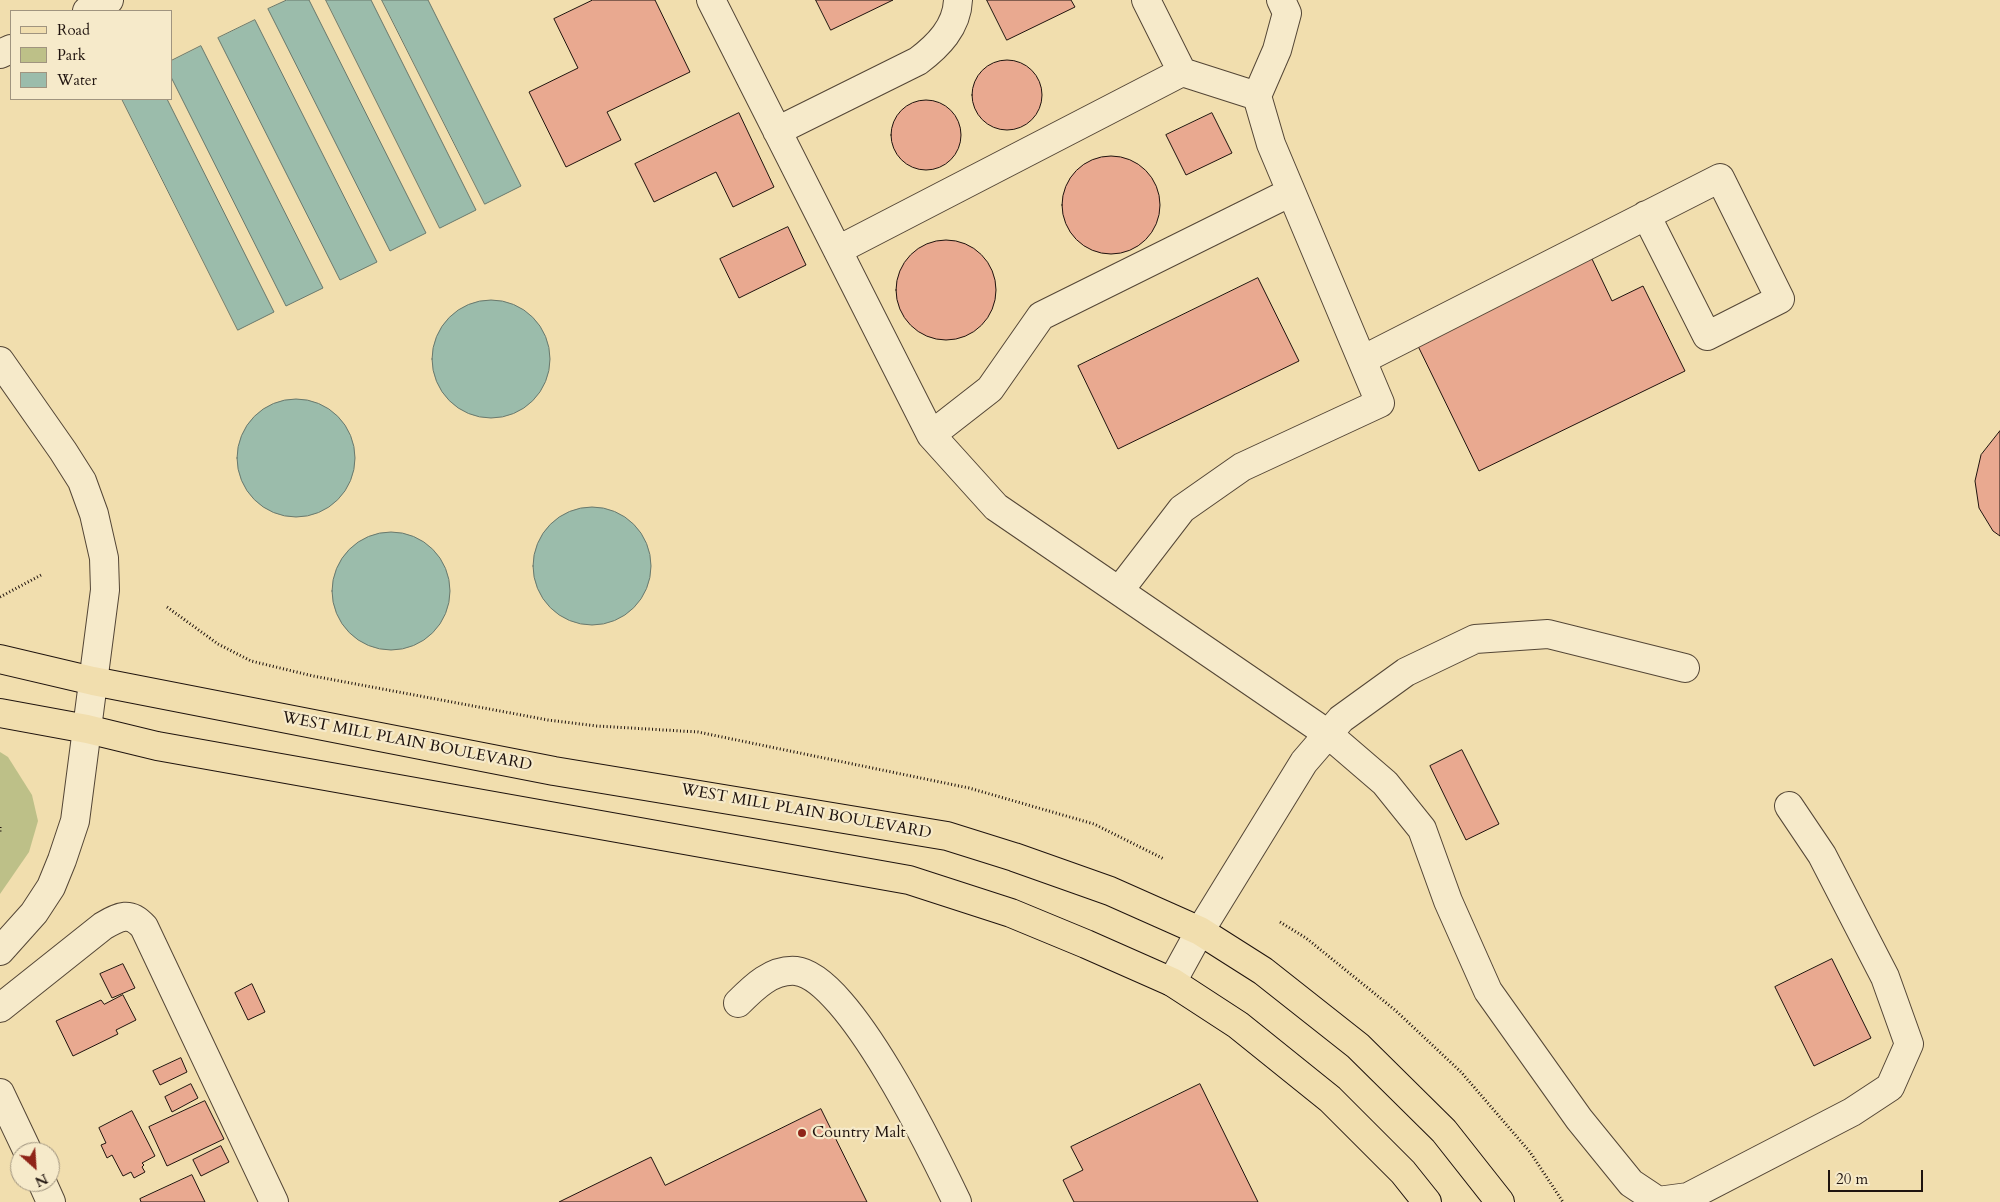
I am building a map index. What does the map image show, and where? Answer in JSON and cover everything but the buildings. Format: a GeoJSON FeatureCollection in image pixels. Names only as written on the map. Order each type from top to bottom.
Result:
{"type":"FeatureCollection","features":[{"type":"Feature","properties":{"kind":"main road","name":"WEST MILL PLAIN BOULEVARD"},"geometry":{"type":"LineString","coordinates":[[0,659],[93,681],[554,771],[947,836],[1014,857],[1110,891],[1200,931],[1263,971],[1358,1046],[1444,1131],[1500,1202]]}},
{"type":"Feature","properties":{"kind":"main road"},"geometry":{"type":"LineString","coordinates":[[0,713],[87,729],[182,751],[910,880],[1011,913],[1172,982],[1238,1025],[1330,1100],[1403,1172],[1427,1202]]}},
{"type":"Feature","properties":{"kind":"street"},"geometry":{"type":"LineString","coordinates":[[89,10],[109,0]]}},
{"type":"Feature","properties":{"kind":"street"},"geometry":{"type":"LineString","coordinates":[[711,0],[931,435],[996,507],[1328,734],[1385,783],[1422,829],[1448,901],[1488,991],[1579,1119],[1631,1183],[1658,1201],[1688,1197],[1852,1112],[1890,1087],[1909,1044],[1885,978],[1822,855],[1789,806]]}},
{"type":"Feature","properties":{"kind":"street"},"geometry":{"type":"LineString","coordinates":[[777,131],[918,61],[936,47],[950,28],[958,6],[958,0]]}},
{"type":"Feature","properties":{"kind":"street"},"geometry":{"type":"LineString","coordinates":[[1146,0],[1182,72]]}},
{"type":"Feature","properties":{"kind":"street"},"geometry":{"type":"LineString","coordinates":[[1119,591],[1182,509],[1242,467],[1380,403],[1271,144],[1257,96],[1277,50],[1287,13],[1281,0]]}},
{"type":"Feature","properties":{"kind":"street"},"geometry":{"type":"LineString","coordinates":[[838,250],[1182,72],[1257,96]]}},
{"type":"Feature","properties":{"kind":"street"},"geometry":{"type":"LineString","coordinates":[[1362,360],[1720,178],[1780,298],[1706,336],[1646,216]]}},
{"type":"Feature","properties":{"kind":"street"},"geometry":{"type":"LineString","coordinates":[[931,435],[990,389],[1041,316],[1291,192]]}},
{"type":"Feature","properties":{"kind":"street"},"geometry":{"type":"LineString","coordinates":[[0,361],[63,450],[82,481],[94,514],[104,558],[105,590],[75,821],[51,887],[34,914],[0,951]]}},
{"type":"Feature","properties":{"kind":"street"},"geometry":{"type":"LineString","coordinates":[[1172,982],[1200,931],[1304,762],[1341,719],[1406,672],[1475,639],[1548,634],[1685,668]]}},
{"type":"Feature","properties":{"kind":"street"},"geometry":{"type":"LineString","coordinates":[[0,1008],[116,918],[128,916],[137,920],[144,927],[274,1202]]}},
{"type":"Feature","properties":{"kind":"street"},"geometry":{"type":"LineString","coordinates":[[738,1003],[769,977],[788,971],[808,974],[826,987],[857,1025],[897,1086],[957,1202]]}},
{"type":"Feature","properties":{"kind":"street"},"geometry":{"type":"LineString","coordinates":[[0,1093],[23,1142]]}},
{"type":"Feature","properties":{"kind":"path"},"geometry":{"type":"LineString","coordinates":[[0,596],[43,574]]}},
{"type":"Feature","properties":{"kind":"path"},"geometry":{"type":"LineString","coordinates":[[166,607],[218,644],[250,661],[314,676],[548,720],[597,726],[698,732],[969,788],[1094,824],[1164,859]]}},
{"type":"Feature","properties":{"kind":"path"},"geometry":{"type":"LineString","coordinates":[[0,827],[0,832]]}},
{"type":"Feature","properties":{"kind":"path"},"geometry":{"type":"LineString","coordinates":[[1280,922],[1306,938],[1394,1010],[1461,1072],[1530,1152],[1563,1202]]}},
{"type":"Feature","properties":{"kind":"green space"},"geometry":{"type":"Polygon","coordinates":[[[0,752],[8,757],[32,795],[38,821],[29,852],[0,894],[0,752]]]}},
{"type":"Feature","properties":{"kind":"water"},"geometry":{"type":"Polygon","coordinates":[[[287,0],[309,0],[426,233],[390,251],[268,9],[287,0]]]}},
{"type":"Feature","properties":{"kind":"water"},"geometry":{"type":"Polygon","coordinates":[[[326,0],[371,0],[476,210],[440,228],[326,0]]]}},
{"type":"Feature","properties":{"kind":"water"},"geometry":{"type":"Polygon","coordinates":[[[382,0],[428,0],[521,186],[485,204],[382,0]]]}},
{"type":"Feature","properties":{"kind":"water"},"geometry":{"type":"Polygon","coordinates":[[[255,20],[377,262],[340,280],[218,38],[255,20]]]}},
{"type":"Feature","properties":{"kind":"water"},"geometry":{"type":"Polygon","coordinates":[[[201,46],[323,288],[286,306],[172,79],[172,60],[201,46]]]}},
{"type":"Feature","properties":{"kind":"water"},"geometry":{"type":"Polygon","coordinates":[[[123,100],[168,100],[274,312],[238,330],[123,100]]]}},
{"type":"Feature","properties":{"kind":"water"},"geometry":{"type":"Polygon","coordinates":[[[491,300],[514,304],[533,317],[546,336],[550,359],[546,382],[533,401],[514,414],[491,418],[468,414],[449,401],[436,382],[432,359],[436,336],[449,317],[468,304],[491,300]]]}},
{"type":"Feature","properties":{"kind":"water"},"geometry":{"type":"Polygon","coordinates":[[[296,399],[319,403],[338,416],[351,435],[355,458],[351,481],[338,500],[319,513],[296,517],[273,513],[254,500],[241,481],[237,458],[241,435],[254,416],[273,403],[296,399]]]}},
{"type":"Feature","properties":{"kind":"water"},"geometry":{"type":"Polygon","coordinates":[[[592,507],[615,511],[634,524],[647,543],[651,566],[647,589],[634,608],[615,621],[592,625],[569,621],[550,608],[537,589],[533,566],[537,543],[550,524],[569,511],[592,507]]]}},
{"type":"Feature","properties":{"kind":"water"},"geometry":{"type":"Polygon","coordinates":[[[391,532],[414,536],[433,549],[446,568],[450,591],[446,614],[433,633],[414,646],[391,650],[368,646],[349,633],[336,614],[332,591],[336,568],[349,549],[368,536],[391,532]]]}},
{"type":"Feature","properties":{"kind":"place","name":"Country Malt"},"geometry":{"type":"Point","coordinates":[802,1133]}}]}
